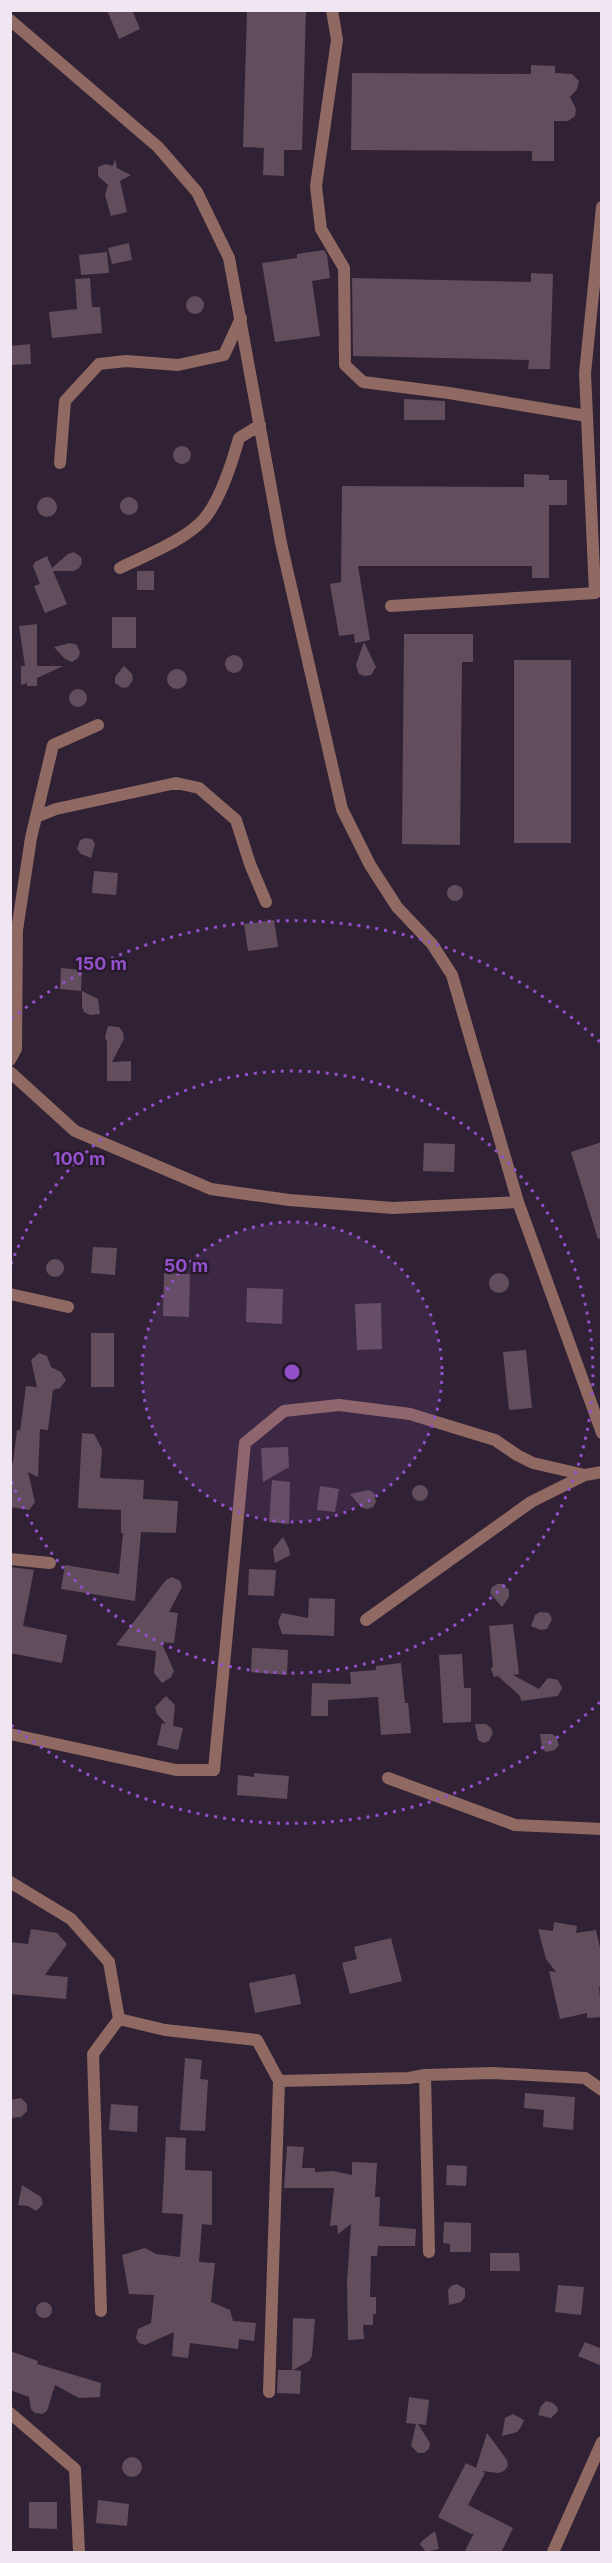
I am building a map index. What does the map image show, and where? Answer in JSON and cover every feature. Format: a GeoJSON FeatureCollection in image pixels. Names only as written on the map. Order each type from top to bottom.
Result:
{"type":"FeatureCollection","features":[{"type":"Feature","properties":{"kind":"street"},"geometry":{"type":"LineString","coordinates":[[332,10],[337,40],[316,186],[321,229],[344,268],[345,365],[363,382],[449,393],[587,416]]}},
{"type":"Feature","properties":{"kind":"street"},"geometry":{"type":"LineString","coordinates":[[10,20],[158,147],[197,192],[229,258],[281,543],[342,809],[370,865],[392,898],[432,944],[452,975],[518,1202],[602,1433]]}},
{"type":"Feature","properties":{"kind":"street"},"geometry":{"type":"LineString","coordinates":[[391,606],[598,593],[585,373],[602,207]]}},
{"type":"Feature","properties":{"kind":"street"},"geometry":{"type":"LineString","coordinates":[[60,463],[65,401],[99,364],[126,361],[178,364],[225,355],[241,318]]}},
{"type":"Feature","properties":{"kind":"street"},"geometry":{"type":"LineString","coordinates":[[120,568],[173,542],[204,519],[227,477],[239,438],[260,425]]}},
{"type":"Feature","properties":{"kind":"street"},"geometry":{"type":"LineString","coordinates":[[10,1060],[16,1049],[18,930],[36,817],[53,745],[98,725]]}},
{"type":"Feature","properties":{"kind":"street"},"geometry":{"type":"LineString","coordinates":[[36,817],[56,809],[176,783],[200,788],[236,820],[250,864],[266,902]]}},
{"type":"Feature","properties":{"kind":"street"},"geometry":{"type":"LineString","coordinates":[[10,1072],[75,1131],[211,1189],[289,1200],[393,1208],[518,1202]]}},
{"type":"Feature","properties":{"kind":"street"},"geometry":{"type":"LineString","coordinates":[[10,1294],[68,1307]]}},
{"type":"Feature","properties":{"kind":"street"},"geometry":{"type":"LineString","coordinates":[[10,1734],[176,1770],[214,1770],[245,1443],[284,1411],[339,1405],[410,1414],[495,1440],[533,1463],[585,1475]]}},
{"type":"Feature","properties":{"kind":"street"},"geometry":{"type":"LineString","coordinates":[[366,1620],[430,1572],[531,1502],[585,1475],[602,1472]]}},
{"type":"Feature","properties":{"kind":"street"},"geometry":{"type":"LineString","coordinates":[[10,1559],[50,1563]]}},
{"type":"Feature","properties":{"kind":"street"},"geometry":{"type":"LineString","coordinates":[[388,1778],[515,1825],[602,1829]]}},
{"type":"Feature","properties":{"kind":"street"},"geometry":{"type":"LineString","coordinates":[[10,1882],[71,1919],[110,1962],[119,2019],[93,2054],[101,2312]]}},
{"type":"Feature","properties":{"kind":"street"},"geometry":{"type":"LineString","coordinates":[[119,2019],[165,2030],[257,2040],[279,2081],[269,2392]]}},
{"type":"Feature","properties":{"kind":"street"},"geometry":{"type":"LineString","coordinates":[[279,2081],[409,2078],[425,2075],[493,2073],[585,2078],[602,2090]]}},
{"type":"Feature","properties":{"kind":"street"},"geometry":{"type":"LineString","coordinates":[[425,2075],[429,2252]]}},
{"type":"Feature","properties":{"kind":"street"},"geometry":{"type":"LineString","coordinates":[[10,2413],[75,2469],[79,2553]]}},
{"type":"Feature","properties":{"kind":"street"},"geometry":{"type":"LineString","coordinates":[[553,2553],[602,2442]]}},
{"type":"Feature","properties":{"kind":"building"},"geometry":{"type":"Polygon","coordinates":[[[107,10],[132,10],[140,29],[119,39],[107,10]]]}},
{"type":"Feature","properties":{"kind":"building"},"geometry":{"type":"Polygon","coordinates":[[[247,10],[306,10],[302,150],[284,150],[284,176],[263,175],[264,148],[243,147],[247,10]]]}},
{"type":"Feature","properties":{"kind":"building"},"geometry":{"type":"Polygon","coordinates":[[[531,65],[555,66],[555,73],[572,74],[579,81],[577,89],[570,97],[576,109],[575,116],[568,121],[554,121],[554,161],[532,161],[532,151],[351,150],[352,73],[531,74],[531,65]]]}},
{"type":"Feature","properties":{"kind":"building"},"geometry":{"type":"Polygon","coordinates":[[[115,159],[117,168],[131,175],[120,181],[127,212],[111,216],[105,195],[108,185],[98,176],[98,167],[106,164],[113,166],[115,159]]]}},
{"type":"Feature","properties":{"kind":"building"},"geometry":{"type":"Polygon","coordinates":[[[129,243],[132,260],[112,264],[108,248],[129,243]]]}},
{"type":"Feature","properties":{"kind":"building"},"geometry":{"type":"Polygon","coordinates":[[[324,250],[327,255],[330,278],[312,281],[320,336],[275,342],[262,263],[297,258],[297,254],[324,250]]]}},
{"type":"Feature","properties":{"kind":"building"},"geometry":{"type":"Polygon","coordinates":[[[107,252],[109,273],[81,275],[79,255],[107,252]]]}},
{"type":"Feature","properties":{"kind":"building"},"geometry":{"type":"Polygon","coordinates":[[[531,273],[553,274],[550,369],[528,369],[529,360],[353,356],[352,278],[531,282],[531,273]]]}},
{"type":"Feature","properties":{"kind":"building"},"geometry":{"type":"Polygon","coordinates":[[[90,278],[92,307],[100,307],[102,333],[52,338],[49,312],[77,309],[75,279],[90,278]]]}},
{"type":"Feature","properties":{"kind":"building"},"geometry":{"type":"Polygon","coordinates":[[[195,296],[201,299],[204,305],[201,311],[195,314],[189,311],[186,305],[189,299],[195,296]]]}},
{"type":"Feature","properties":{"kind":"building"},"geometry":{"type":"Polygon","coordinates":[[[30,344],[31,364],[10,365],[10,346],[30,344]]]}},
{"type":"Feature","properties":{"kind":"building"},"geometry":{"type":"Polygon","coordinates":[[[404,399],[445,401],[445,420],[404,420],[404,399]]]}},
{"type":"Feature","properties":{"kind":"building"},"geometry":{"type":"Polygon","coordinates":[[[182,446],[188,449],[191,455],[188,461],[182,464],[176,461],[173,455],[176,449],[182,446]]]}},
{"type":"Feature","properties":{"kind":"building"},"geometry":{"type":"Polygon","coordinates":[[[524,474],[549,475],[549,480],[567,480],[567,505],[549,505],[549,578],[532,578],[532,566],[358,566],[370,640],[355,643],[354,634],[339,636],[330,584],[341,582],[342,486],[524,487],[524,474]]]}},
{"type":"Feature","properties":{"kind":"building"},"geometry":{"type":"Polygon","coordinates":[[[47,497],[54,500],[57,507],[54,514],[47,517],[40,514],[37,507],[40,500],[47,497]]]}},
{"type":"Feature","properties":{"kind":"building"},"geometry":{"type":"Polygon","coordinates":[[[129,497],[135,500],[138,506],[135,512],[129,515],[123,512],[120,506],[123,500],[129,497]]]}},
{"type":"Feature","properties":{"kind":"building"},"geometry":{"type":"Polygon","coordinates":[[[74,552],[81,557],[82,563],[79,568],[74,571],[53,571],[67,604],[45,613],[34,586],[40,584],[33,566],[35,562],[47,556],[52,568],[68,554],[74,552]]]}},
{"type":"Feature","properties":{"kind":"building"},"geometry":{"type":"Polygon","coordinates":[[[137,571],[154,571],[154,590],[137,590],[137,571]]]}},
{"type":"Feature","properties":{"kind":"building"},"geometry":{"type":"Polygon","coordinates":[[[112,617],[136,617],[136,648],[112,648],[112,617]]]}},
{"type":"Feature","properties":{"kind":"building"},"geometry":{"type":"Polygon","coordinates":[[[37,624],[37,666],[63,666],[37,678],[37,686],[27,686],[27,683],[21,685],[21,666],[25,666],[19,626],[37,624]]]}},
{"type":"Feature","properties":{"kind":"building"},"geometry":{"type":"Polygon","coordinates":[[[404,634],[473,634],[473,662],[462,662],[460,845],[402,844],[404,634]]]}},
{"type":"Feature","properties":{"kind":"building"},"geometry":{"type":"Polygon","coordinates":[[[364,642],[376,667],[371,675],[365,676],[359,674],[356,665],[364,642]]]}},
{"type":"Feature","properties":{"kind":"building"},"geometry":{"type":"Polygon","coordinates":[[[70,643],[77,645],[80,653],[78,658],[72,662],[65,659],[54,647],[70,643]]]}},
{"type":"Feature","properties":{"kind":"building"},"geometry":{"type":"Polygon","coordinates":[[[234,655],[240,658],[243,664],[240,670],[234,673],[228,670],[225,664],[228,658],[234,655]]]}},
{"type":"Feature","properties":{"kind":"building"},"geometry":{"type":"Polygon","coordinates":[[[514,660],[571,660],[571,843],[514,843],[514,660]]]}},
{"type":"Feature","properties":{"kind":"building"},"geometry":{"type":"Polygon","coordinates":[[[124,666],[132,674],[133,680],[128,687],[122,688],[115,683],[115,677],[124,666]]]}},
{"type":"Feature","properties":{"kind":"building"},"geometry":{"type":"Polygon","coordinates":[[[177,669],[184,672],[187,679],[184,686],[177,689],[170,686],[167,679],[170,672],[177,669]]]}},
{"type":"Feature","properties":{"kind":"building"},"geometry":{"type":"Polygon","coordinates":[[[74,689],[82,689],[87,694],[85,705],[74,707],[69,702],[69,694],[74,689]]]}},
{"type":"Feature","properties":{"kind":"building"},"geometry":{"type":"Polygon","coordinates":[[[92,839],[95,844],[91,858],[81,854],[77,849],[80,840],[92,839]]]}},
{"type":"Feature","properties":{"kind":"building"},"geometry":{"type":"Polygon","coordinates":[[[94,871],[118,873],[116,895],[92,893],[94,871]]]}},
{"type":"Feature","properties":{"kind":"building"},"geometry":{"type":"Polygon","coordinates":[[[452,885],[458,885],[463,893],[461,899],[452,901],[447,896],[447,890],[452,885]]]}},
{"type":"Feature","properties":{"kind":"building"},"geometry":{"type":"Polygon","coordinates":[[[274,920],[278,947],[248,951],[244,924],[274,920]]]}},
{"type":"Feature","properties":{"kind":"building"},"geometry":{"type":"Polygon","coordinates":[[[61,968],[82,970],[81,991],[60,989],[61,968]]]}},
{"type":"Feature","properties":{"kind":"building"},"geometry":{"type":"Polygon","coordinates":[[[82,991],[98,999],[100,1014],[90,1015],[84,1012],[82,991]]]}},
{"type":"Feature","properties":{"kind":"building"},"geometry":{"type":"Polygon","coordinates":[[[108,1026],[119,1027],[123,1032],[124,1039],[112,1062],[131,1061],[131,1081],[107,1081],[105,1037],[108,1026]]]}},
{"type":"Feature","properties":{"kind":"building"},"geometry":{"type":"Polygon","coordinates":[[[602,1142],[602,1238],[598,1239],[571,1152],[602,1142]]]}},
{"type":"Feature","properties":{"kind":"building"},"geometry":{"type":"Polygon","coordinates":[[[424,1143],[455,1144],[454,1172],[423,1171],[424,1143]]]}},
{"type":"Feature","properties":{"kind":"building"},"geometry":{"type":"Polygon","coordinates":[[[93,1247],[117,1248],[115,1275],[91,1273],[93,1247]]]}},
{"type":"Feature","properties":{"kind":"building"},"geometry":{"type":"Polygon","coordinates":[[[51,1259],[59,1259],[64,1264],[62,1275],[51,1277],[46,1272],[46,1264],[51,1259]]]}},
{"type":"Feature","properties":{"kind":"building"},"geometry":{"type":"Polygon","coordinates":[[[164,1273],[190,1274],[189,1317],[163,1316],[164,1273]]]}},
{"type":"Feature","properties":{"kind":"building"},"geometry":{"type":"Polygon","coordinates":[[[495,1273],[503,1273],[509,1279],[509,1287],[503,1293],[495,1293],[489,1287],[489,1279],[495,1273]]]}},
{"type":"Feature","properties":{"kind":"building"},"geometry":{"type":"Polygon","coordinates":[[[247,1288],[283,1289],[282,1324],[246,1322],[247,1288]]]}},
{"type":"Feature","properties":{"kind":"building"},"geometry":{"type":"Polygon","coordinates":[[[381,1303],[382,1349],[357,1350],[355,1304],[381,1303]]]}},
{"type":"Feature","properties":{"kind":"building"},"geometry":{"type":"Polygon","coordinates":[[[91,1333],[114,1333],[114,1387],[91,1387],[91,1333]]]}},
{"type":"Feature","properties":{"kind":"building"},"geometry":{"type":"Polygon","coordinates":[[[526,1350],[532,1408],[509,1410],[503,1352],[526,1350]]]}},
{"type":"Feature","properties":{"kind":"building"},"geometry":{"type":"Polygon","coordinates":[[[39,1353],[47,1356],[51,1367],[61,1372],[66,1380],[60,1388],[53,1390],[48,1430],[40,1429],[38,1477],[28,1472],[35,1502],[29,1510],[10,1507],[10,1463],[13,1463],[17,1430],[20,1431],[26,1386],[37,1387],[31,1360],[39,1353]]]}},
{"type":"Feature","properties":{"kind":"building"},"geometry":{"type":"Polygon","coordinates":[[[82,1433],[94,1434],[102,1449],[100,1478],[144,1480],[143,1499],[178,1501],[176,1533],[141,1532],[135,1601],[61,1589],[65,1565],[119,1574],[123,1533],[121,1533],[121,1510],[78,1508],[82,1433]]]}},
{"type":"Feature","properties":{"kind":"building"},"geometry":{"type":"Polygon","coordinates":[[[288,1447],[289,1467],[263,1482],[261,1448],[288,1447]]]}},
{"type":"Feature","properties":{"kind":"building"},"geometry":{"type":"Polygon","coordinates":[[[272,1480],[290,1482],[289,1524],[269,1522],[272,1480]]]}},
{"type":"Feature","properties":{"kind":"building"},"geometry":{"type":"Polygon","coordinates":[[[420,1485],[426,1487],[428,1493],[426,1499],[420,1501],[414,1499],[412,1493],[414,1487],[420,1485]]]}},
{"type":"Feature","properties":{"kind":"building"},"geometry":{"type":"Polygon","coordinates":[[[320,1486],[339,1489],[335,1512],[317,1510],[320,1486]]]}},
{"type":"Feature","properties":{"kind":"building"},"geometry":{"type":"Polygon","coordinates":[[[369,1490],[374,1493],[376,1502],[373,1507],[367,1509],[361,1507],[350,1494],[369,1490]]]}},
{"type":"Feature","properties":{"kind":"building"},"geometry":{"type":"Polygon","coordinates":[[[283,1537],[290,1555],[275,1563],[273,1549],[283,1537]]]}},
{"type":"Feature","properties":{"kind":"building"},"geometry":{"type":"Polygon","coordinates":[[[10,1567],[34,1570],[23,1626],[67,1635],[62,1663],[10,1653],[10,1567]]]}},
{"type":"Feature","properties":{"kind":"building"},"geometry":{"type":"Polygon","coordinates":[[[249,1569],[276,1570],[274,1596],[248,1595],[249,1569]]]}},
{"type":"Feature","properties":{"kind":"building"},"geometry":{"type":"Polygon","coordinates":[[[172,1577],[180,1581],[182,1587],[169,1612],[178,1613],[174,1643],[161,1642],[174,1671],[171,1677],[162,1683],[154,1673],[156,1651],[116,1645],[166,1580],[172,1577]]]}},
{"type":"Feature","properties":{"kind":"building"},"geometry":{"type":"Polygon","coordinates":[[[503,1584],[509,1590],[509,1597],[502,1607],[490,1593],[492,1587],[503,1584]]]}},
{"type":"Feature","properties":{"kind":"building"},"geometry":{"type":"Polygon","coordinates":[[[309,1598],[335,1599],[334,1636],[282,1634],[278,1622],[282,1613],[308,1618],[309,1598]]]}},
{"type":"Feature","properties":{"kind":"building"},"geometry":{"type":"Polygon","coordinates":[[[540,1612],[549,1613],[552,1619],[547,1629],[541,1630],[531,1626],[535,1615],[540,1612]]]}},
{"type":"Feature","properties":{"kind":"building"},"geometry":{"type":"Polygon","coordinates":[[[513,1624],[519,1674],[513,1675],[539,1689],[548,1678],[558,1680],[562,1688],[558,1696],[521,1701],[520,1696],[498,1676],[494,1677],[491,1669],[493,1666],[489,1626],[513,1624]]]}},
{"type":"Feature","properties":{"kind":"building"},"geometry":{"type":"Polygon","coordinates":[[[252,1648],[288,1650],[287,1675],[251,1672],[252,1648]]]}},
{"type":"Feature","properties":{"kind":"building"},"geometry":{"type":"Polygon","coordinates":[[[462,1654],[464,1688],[471,1688],[471,1722],[443,1723],[439,1655],[462,1654]]]}},
{"type":"Feature","properties":{"kind":"building"},"geometry":{"type":"Polygon","coordinates":[[[401,1663],[411,1733],[381,1735],[378,1697],[328,1700],[328,1716],[311,1716],[312,1683],[351,1684],[350,1672],[376,1670],[376,1666],[401,1663]]]}},
{"type":"Feature","properties":{"kind":"building"},"geometry":{"type":"Polygon","coordinates":[[[166,1696],[175,1705],[173,1726],[183,1728],[178,1750],[157,1745],[162,1723],[166,1724],[157,1714],[155,1707],[166,1696]]]}},
{"type":"Feature","properties":{"kind":"building"},"geometry":{"type":"Polygon","coordinates":[[[475,1724],[486,1724],[491,1728],[493,1733],[489,1741],[483,1743],[478,1740],[475,1724]]]}},
{"type":"Feature","properties":{"kind":"building"},"geometry":{"type":"Polygon","coordinates":[[[540,1734],[552,1734],[559,1745],[555,1750],[546,1752],[542,1748],[540,1734]]]}},
{"type":"Feature","properties":{"kind":"building"},"geometry":{"type":"Polygon","coordinates":[[[254,1773],[289,1776],[287,1799],[237,1795],[238,1775],[254,1777],[254,1773]]]}},
{"type":"Feature","properties":{"kind":"building"},"geometry":{"type":"Polygon","coordinates":[[[554,1922],[577,1926],[576,1933],[596,1930],[602,1957],[602,1987],[599,1987],[602,2017],[587,2018],[587,2013],[560,2019],[549,1971],[556,1972],[546,1959],[538,1929],[553,1931],[554,1922]]]}},
{"type":"Feature","properties":{"kind":"building"},"geometry":{"type":"Polygon","coordinates":[[[31,1929],[57,1933],[67,1944],[45,1975],[68,1977],[66,1999],[10,1994],[10,1942],[28,1944],[31,1929]]]}},
{"type":"Feature","properties":{"kind":"building"},"geometry":{"type":"Polygon","coordinates":[[[391,1938],[402,1981],[350,1994],[342,1963],[357,1959],[354,1947],[391,1938]]]}},
{"type":"Feature","properties":{"kind":"building"},"geometry":{"type":"Polygon","coordinates":[[[295,1974],[301,2004],[255,2013],[249,1983],[295,1974]]]}},
{"type":"Feature","properties":{"kind":"building"},"geometry":{"type":"Polygon","coordinates":[[[185,2058],[202,2060],[200,2079],[208,2080],[205,2131],[180,2130],[185,2058]]]}},
{"type":"Feature","properties":{"kind":"building"},"geometry":{"type":"Polygon","coordinates":[[[525,2093],[575,2097],[573,2130],[543,2127],[544,2110],[524,2108],[525,2093]]]}},
{"type":"Feature","properties":{"kind":"building"},"geometry":{"type":"Polygon","coordinates":[[[21,2098],[27,2104],[27,2111],[21,2117],[10,2118],[10,2100],[21,2098]]]}},
{"type":"Feature","properties":{"kind":"building"},"geometry":{"type":"Polygon","coordinates":[[[111,2104],[138,2106],[137,2132],[109,2130],[111,2104]]]}},
{"type":"Feature","properties":{"kind":"building"},"geometry":{"type":"Polygon","coordinates":[[[166,2137],[186,2138],[185,2170],[212,2171],[212,2225],[202,2224],[199,2262],[215,2263],[211,2302],[230,2310],[233,2321],[256,2323],[254,2341],[239,2339],[238,2349],[190,2343],[188,2358],[172,2356],[174,2332],[145,2345],[139,2343],[136,2338],[138,2329],[151,2323],[154,2295],[129,2294],[122,2255],[145,2248],[156,2254],[180,2257],[183,2214],[162,2213],[166,2137]]]}},
{"type":"Feature","properties":{"kind":"building"},"geometry":{"type":"Polygon","coordinates":[[[287,2146],[304,2147],[302,2168],[315,2168],[315,2172],[333,2171],[352,2175],[352,2162],[377,2163],[375,2197],[380,2197],[379,2226],[416,2229],[415,2246],[378,2246],[377,2256],[371,2256],[370,2297],[376,2297],[376,2314],[373,2314],[373,2325],[363,2325],[364,2339],[348,2340],[347,2281],[351,2224],[338,2234],[337,2225],[330,2226],[334,2188],[284,2188],[287,2146]]]}},
{"type":"Feature","properties":{"kind":"building"},"geometry":{"type":"Polygon","coordinates":[[[447,2165],[467,2166],[466,2186],[446,2185],[447,2165]]]}},
{"type":"Feature","properties":{"kind":"building"},"geometry":{"type":"Polygon","coordinates":[[[22,2185],[41,2197],[43,2204],[36,2211],[28,2206],[18,2205],[22,2185]]]}},
{"type":"Feature","properties":{"kind":"building"},"geometry":{"type":"Polygon","coordinates":[[[444,2222],[471,2223],[471,2252],[450,2252],[450,2244],[443,2243],[444,2222]]]}},
{"type":"Feature","properties":{"kind":"building"},"geometry":{"type":"Polygon","coordinates":[[[490,2253],[519,2253],[520,2271],[490,2271],[490,2253]]]}},
{"type":"Feature","properties":{"kind":"building"},"geometry":{"type":"Polygon","coordinates":[[[457,2284],[465,2289],[465,2297],[461,2302],[449,2305],[448,2290],[457,2284]]]}},
{"type":"Feature","properties":{"kind":"building"},"geometry":{"type":"Polygon","coordinates":[[[558,2285],[584,2287],[581,2315],[555,2312],[558,2285]]]}},
{"type":"Feature","properties":{"kind":"building"},"geometry":{"type":"Polygon","coordinates":[[[41,2302],[47,2302],[52,2310],[50,2316],[41,2318],[36,2313],[36,2307],[41,2302]]]}},
{"type":"Feature","properties":{"kind":"building"},"geometry":{"type":"Polygon","coordinates":[[[293,2318],[315,2319],[312,2356],[309,2361],[293,2370],[301,2371],[300,2394],[277,2393],[278,2370],[292,2370],[293,2318]]]}},
{"type":"Feature","properties":{"kind":"building"},"geometry":{"type":"Polygon","coordinates":[[[585,2342],[602,2349],[602,2366],[578,2356],[585,2342]]]}},
{"type":"Feature","properties":{"kind":"building"},"geometry":{"type":"Polygon","coordinates":[[[10,2351],[38,2361],[37,2364],[101,2383],[100,2397],[79,2398],[55,2385],[47,2411],[42,2414],[35,2413],[31,2409],[29,2397],[10,2390],[10,2351]]]}},
{"type":"Feature","properties":{"kind":"building"},"geometry":{"type":"Polygon","coordinates":[[[409,2397],[429,2400],[426,2425],[418,2424],[430,2443],[429,2449],[424,2453],[418,2453],[411,2446],[416,2424],[406,2423],[409,2397]]]}},
{"type":"Feature","properties":{"kind":"building"},"geometry":{"type":"Polygon","coordinates":[[[546,2401],[557,2407],[558,2411],[551,2418],[538,2415],[541,2406],[546,2401]]]}},
{"type":"Feature","properties":{"kind":"building"},"geometry":{"type":"Polygon","coordinates":[[[513,2414],[524,2420],[521,2427],[517,2432],[502,2436],[505,2418],[513,2414]]]}},
{"type":"Feature","properties":{"kind":"building"},"geometry":{"type":"Polygon","coordinates":[[[487,2433],[507,2460],[508,2466],[504,2471],[498,2473],[482,2471],[485,2473],[468,2505],[513,2528],[501,2553],[464,2553],[474,2533],[471,2534],[438,2517],[466,2463],[476,2468],[487,2433]]]}},
{"type":"Feature","properties":{"kind":"building"},"geometry":{"type":"Polygon","coordinates":[[[132,2457],[139,2460],[142,2467],[139,2474],[132,2477],[125,2474],[122,2467],[125,2460],[132,2457]]]}},
{"type":"Feature","properties":{"kind":"building"},"geometry":{"type":"Polygon","coordinates":[[[98,2500],[129,2504],[127,2526],[96,2523],[98,2500]]]}},
{"type":"Feature","properties":{"kind":"building"},"geometry":{"type":"Polygon","coordinates":[[[29,2502],[57,2502],[57,2529],[29,2528],[29,2502]]]}},
{"type":"Feature","properties":{"kind":"building"},"geometry":{"type":"Polygon","coordinates":[[[435,2531],[439,2549],[426,2552],[420,2544],[435,2531]]]}}]}
